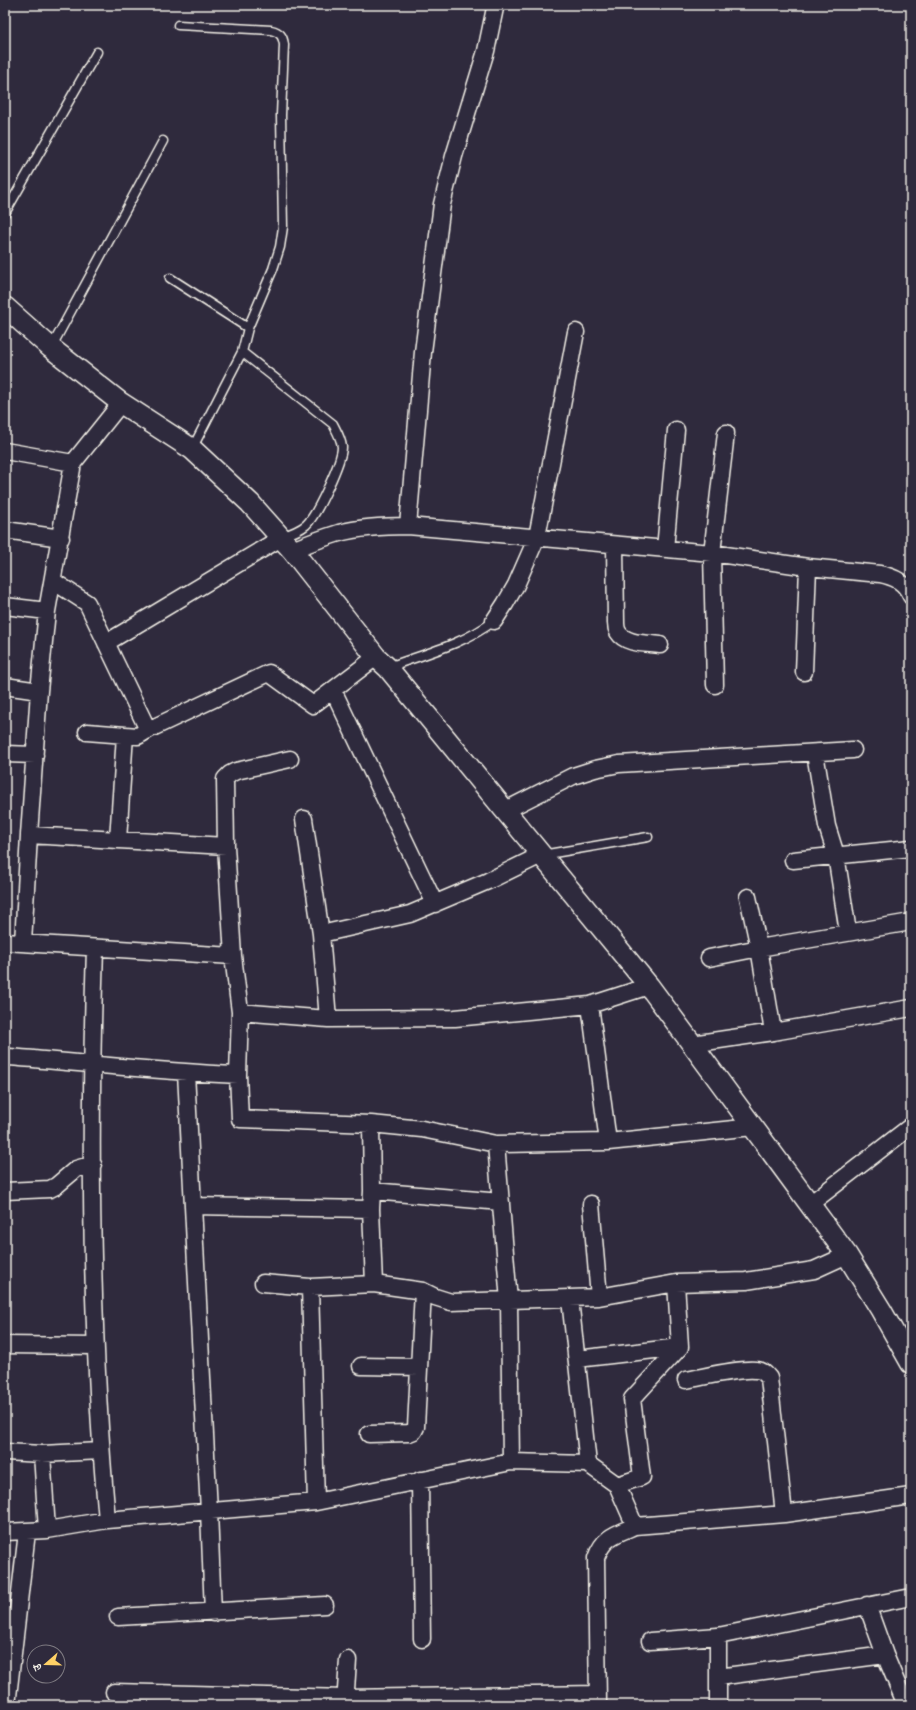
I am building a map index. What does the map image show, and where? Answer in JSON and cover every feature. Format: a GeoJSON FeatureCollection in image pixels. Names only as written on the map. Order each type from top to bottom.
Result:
{"type":"FeatureCollection","features":[{"type":"Feature","properties":{"kind":"street"},"geometry":{"type":"LineString","coordinates":[[408,526],[423,352],[442,204],[454,156],[486,51],[495,8]]}},
{"type":"Feature","properties":{"kind":"street"},"geometry":{"type":"LineString","coordinates":[[5,308],[51,348],[121,403],[192,449],[250,503],[286,544],[648,986],[847,1255],[911,1363]]}},
{"type":"Feature","properties":{"kind":"street"},"geometry":{"type":"LineString","coordinates":[[494,621],[506,604],[516,585],[538,537],[576,332]]}},
{"type":"Feature","properties":{"kind":"street"},"geometry":{"type":"LineString","coordinates":[[23,943],[39,691],[47,611],[73,463],[121,403]]}},
{"type":"Feature","properties":{"kind":"street"},"geometry":{"type":"LineString","coordinates":[[665,549],[676,430]]}},
{"type":"Feature","properties":{"kind":"street"},"geometry":{"type":"LineString","coordinates":[[715,685],[712,553],[726,433]]}},
{"type":"Feature","properties":{"kind":"street"},"geometry":{"type":"LineString","coordinates":[[5,451],[73,463]]}},
{"type":"Feature","properties":{"kind":"street"},"geometry":{"type":"LineString","coordinates":[[106,643],[286,544],[360,528],[382,526],[408,526],[712,553],[890,576],[902,581],[908,588],[911,596]]}},
{"type":"Feature","properties":{"kind":"street"},"geometry":{"type":"LineString","coordinates":[[5,530],[61,538]]}},
{"type":"Feature","properties":{"kind":"street"},"geometry":{"type":"LineString","coordinates":[[615,544],[616,623],[618,632],[627,639],[636,642],[660,645]]}},
{"type":"Feature","properties":{"kind":"street"},"geometry":{"type":"LineString","coordinates":[[804,672],[808,566]]}},
{"type":"Feature","properties":{"kind":"street"},"geometry":{"type":"LineString","coordinates":[[53,581],[87,603],[148,730]]}},
{"type":"Feature","properties":{"kind":"street"},"geometry":{"type":"LineString","coordinates":[[5,606],[47,611]]}},
{"type":"Feature","properties":{"kind":"street"},"geometry":{"type":"LineString","coordinates":[[87,732],[138,736],[269,672],[313,705],[333,690],[382,662]]}},
{"type":"Feature","properties":{"kind":"street"},"geometry":{"type":"LineString","coordinates":[[5,686],[39,691]]}},
{"type":"Feature","properties":{"kind":"street"},"geometry":{"type":"LineString","coordinates":[[333,690],[435,904]]}},
{"type":"Feature","properties":{"kind":"street"},"geometry":{"type":"LineString","coordinates":[[118,840],[125,735]]}},
{"type":"Feature","properties":{"kind":"street"},"geometry":{"type":"LineString","coordinates":[[504,811],[572,776],[613,765],[853,750]]}},
{"type":"Feature","properties":{"kind":"street"},"geometry":{"type":"LineString","coordinates":[[815,753],[824,811],[836,855],[848,932]]}},
{"type":"Feature","properties":{"kind":"street"},"geometry":{"type":"LineString","coordinates":[[5,754],[35,755]]}},
{"type":"Feature","properties":{"kind":"street"},"geometry":{"type":"LineString","coordinates":[[290,759],[236,771],[225,779],[226,846],[233,956],[240,1012],[238,1075],[240,1119],[371,1124],[422,1129],[496,1144],[608,1142],[752,1127]]}},
{"type":"Feature","properties":{"kind":"street"},"geometry":{"type":"LineString","coordinates":[[304,819],[320,934],[328,1019]]}},
{"type":"Feature","properties":{"kind":"street"},"geometry":{"type":"LineString","coordinates":[[29,835],[226,846]]}},
{"type":"Feature","properties":{"kind":"street"},"geometry":{"type":"LineString","coordinates":[[793,860],[911,848]]}},
{"type":"Feature","properties":{"kind":"street"},"geometry":{"type":"LineString","coordinates":[[320,934],[410,914],[505,874],[541,855]]}},
{"type":"Feature","properties":{"kind":"street"},"geometry":{"type":"LineString","coordinates":[[748,897],[759,948],[773,1032]]}},
{"type":"Feature","properties":{"kind":"street"},"geometry":{"type":"LineString","coordinates":[[709,958],[848,932],[911,922]]}},
{"type":"Feature","properties":{"kind":"street"},"geometry":{"type":"LineString","coordinates":[[5,942],[233,956]]}},
{"type":"Feature","properties":{"kind":"street"},"geometry":{"type":"LineString","coordinates":[[96,948],[92,1063],[95,1346],[101,1451],[108,1520]]}},
{"type":"Feature","properties":{"kind":"street"},"geometry":{"type":"LineString","coordinates":[[240,1012],[328,1019],[455,1018],[590,1005],[648,986]]}},
{"type":"Feature","properties":{"kind":"street"},"geometry":{"type":"LineString","coordinates":[[590,1005],[608,1142]]}},
{"type":"Feature","properties":{"kind":"street"},"geometry":{"type":"LineString","coordinates":[[692,1044],[773,1032],[911,1008]]}},
{"type":"Feature","properties":{"kind":"street"},"geometry":{"type":"LineString","coordinates":[[5,1059],[9,1057],[92,1063],[186,1073],[238,1075]]}},
{"type":"Feature","properties":{"kind":"street"},"geometry":{"type":"LineString","coordinates":[[186,1073],[213,1613]]}},
{"type":"Feature","properties":{"kind":"street"},"geometry":{"type":"LineString","coordinates":[[371,1124],[371,1209],[374,1284]]}},
{"type":"Feature","properties":{"kind":"street"},"geometry":{"type":"LineString","coordinates":[[810,1204],[911,1126]]}},
{"type":"Feature","properties":{"kind":"street"},"geometry":{"type":"LineString","coordinates":[[496,1144],[509,1301],[511,1462]]}},
{"type":"Feature","properties":{"kind":"street"},"geometry":{"type":"LineString","coordinates":[[5,1191],[50,1188],[56,1186],[76,1169],[93,1164]]}},
{"type":"Feature","properties":{"kind":"street"},"geometry":{"type":"LineString","coordinates":[[372,1191],[501,1202]]}},
{"type":"Feature","properties":{"kind":"street"},"geometry":{"type":"LineString","coordinates":[[591,1204],[599,1298]]}},
{"type":"Feature","properties":{"kind":"street"},"geometry":{"type":"LineString","coordinates":[[193,1206],[371,1209]]}},
{"type":"Feature","properties":{"kind":"street"},"geometry":{"type":"LineString","coordinates":[[263,1283],[310,1287],[374,1284],[423,1292],[451,1302],[599,1298],[676,1283],[746,1281],[785,1276],[814,1270],[847,1255]]}},
{"type":"Feature","properties":{"kind":"street"},"geometry":{"type":"LineString","coordinates":[[617,1486],[642,1477],[632,1399],[680,1347],[676,1283]]}},
{"type":"Feature","properties":{"kind":"street"},"geometry":{"type":"LineString","coordinates":[[310,1287],[316,1502]]}},
{"type":"Feature","properties":{"kind":"street"},"geometry":{"type":"LineString","coordinates":[[369,1434],[409,1433],[414,1431],[416,1427],[423,1292]]}},
{"type":"Feature","properties":{"kind":"street"},"geometry":{"type":"LineString","coordinates":[[570,1299],[588,1464]]}},
{"type":"Feature","properties":{"kind":"street"},"geometry":{"type":"LineString","coordinates":[[5,1345],[95,1346]]}},
{"type":"Feature","properties":{"kind":"street"},"geometry":{"type":"LineString","coordinates":[[577,1359],[680,1347]]}},
{"type":"Feature","properties":{"kind":"street"},"geometry":{"type":"LineString","coordinates":[[361,1366],[419,1367]]}},
{"type":"Feature","properties":{"kind":"street"},"geometry":{"type":"LineString","coordinates":[[686,1380],[744,1370],[764,1372],[769,1378],[784,1514]]}},
{"type":"Feature","properties":{"kind":"street"},"geometry":{"type":"LineString","coordinates":[[5,1452],[42,1454],[101,1451]]}},
{"type":"Feature","properties":{"kind":"street"},"geometry":{"type":"LineString","coordinates":[[42,1454],[46,1530]]}},
{"type":"Feature","properties":{"kind":"street"},"geometry":{"type":"LineString","coordinates":[[5,1532],[27,1532],[108,1520],[316,1502],[511,1462],[588,1464],[617,1486],[635,1526]]}},
{"type":"Feature","properties":{"kind":"street"},"geometry":{"type":"LineString","coordinates":[[420,1480],[422,1639]]}},
{"type":"Feature","properties":{"kind":"street"},"geometry":{"type":"LineString","coordinates":[[114,1692],[345,1702],[598,1700],[596,1558],[599,1549],[608,1538],[635,1526],[784,1514],[911,1496]]}},
{"type":"Feature","properties":{"kind":"street"},"geometry":{"type":"LineString","coordinates":[[6,1703],[27,1532]]}},
{"type":"Feature","properties":{"kind":"street"},"geometry":{"type":"LineString","coordinates":[[650,1641],[718,1636],[911,1597]]}},
{"type":"Feature","properties":{"kind":"street"},"geometry":{"type":"LineString","coordinates":[[867,1605],[885,1655],[906,1705]]}},
{"type":"Feature","properties":{"kind":"street"},"geometry":{"type":"LineString","coordinates":[[118,1617],[325,1606]]}},
{"type":"Feature","properties":{"kind":"street"},"geometry":{"type":"LineString","coordinates":[[718,1636],[718,1705]]}},
{"type":"Feature","properties":{"kind":"street"},"geometry":{"type":"LineString","coordinates":[[718,1678],[885,1655]]}},
{"type":"Feature","properties":{"kind":"street"},"geometry":{"type":"LineString","coordinates":[[345,1702],[348,1660]]}},
{"type":"Feature","properties":{"kind":"lane"},"geometry":{"type":"LineString","coordinates":[[178,25],[271,30],[281,34],[284,39],[281,115],[283,227],[280,247],[273,269],[248,328],[242,352],[192,449]]}},
{"type":"Feature","properties":{"kind":"lane"},"geometry":{"type":"LineString","coordinates":[[5,213],[97,52]]}},
{"type":"Feature","properties":{"kind":"lane"},"geometry":{"type":"LineString","coordinates":[[51,348],[163,141]]}},
{"type":"Feature","properties":{"kind":"lane"},"geometry":{"type":"LineString","coordinates":[[170,278],[248,328]]}},
{"type":"Feature","properties":{"kind":"lane"},"geometry":{"type":"LineString","coordinates":[[242,352],[333,424],[340,435],[342,447],[340,462],[312,518],[298,530],[286,544]]}},
{"type":"Feature","properties":{"kind":"lane"},"geometry":{"type":"LineString","coordinates":[[382,662],[468,638],[494,621]]}},
{"type":"Feature","properties":{"kind":"lane"},"geometry":{"type":"LineString","coordinates":[[541,855],[648,836]]}}]}
